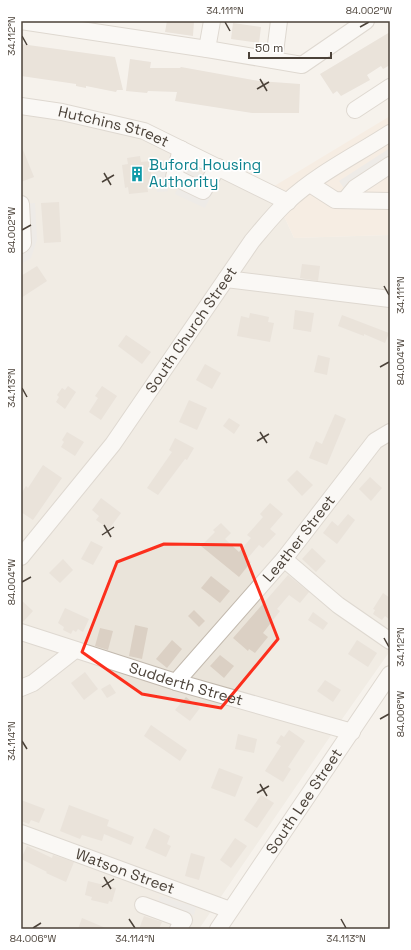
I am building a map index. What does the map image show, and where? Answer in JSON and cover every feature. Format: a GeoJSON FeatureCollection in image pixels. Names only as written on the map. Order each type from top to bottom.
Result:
{"type":"FeatureCollection","features":[{"type":"Feature","properties":{"kind":"street"},"geometry":{"type":"LineString","coordinates":[[21,21],[64,24],[302,65],[366,21]]}},
{"type":"Feature","properties":{"kind":"street"},"geometry":{"type":"LineString","coordinates":[[207,49],[212,21]]}},
{"type":"Feature","properties":{"kind":"street"},"geometry":{"type":"LineString","coordinates":[[274,60],[279,21]]}},
{"type":"Feature","properties":{"kind":"street"},"geometry":{"type":"LineString","coordinates":[[355,110],[390,87]]}},
{"type":"Feature","properties":{"kind":"street","name":"Hutchins Street"},"geometry":{"type":"LineString","coordinates":[[21,106],[62,112],[144,131],[288,202]]}},
{"type":"Feature","properties":{"kind":"street","name":"South Church Street"},"geometry":{"type":"LineString","coordinates":[[21,557],[113,444],[252,241],[288,202],[310,184],[390,134]]}},
{"type":"Feature","properties":{"kind":"street"},"geometry":{"type":"LineString","coordinates":[[181,148],[174,176],[203,191],[218,167]]}},
{"type":"Feature","properties":{"kind":"street"},"geometry":{"type":"LineString","coordinates":[[345,200],[354,188],[390,165]]}},
{"type":"Feature","properties":{"kind":"street"},"geometry":{"type":"LineString","coordinates":[[310,184],[335,200],[390,201]]}},
{"type":"Feature","properties":{"kind":"street"},"geometry":{"type":"LineString","coordinates":[[21,204],[23,243],[21,245]]}},
{"type":"Feature","properties":{"kind":"street"},"geometry":{"type":"LineString","coordinates":[[226,279],[390,299]]}},
{"type":"Feature","properties":{"kind":"street","name":"Leather Street"},"geometry":{"type":"LineString","coordinates":[[176,682],[284,559],[375,441],[390,432]]}},
{"type":"Feature","properties":{"kind":"street"},"geometry":{"type":"LineString","coordinates":[[284,559],[338,605],[390,641]]}},
{"type":"Feature","properties":{"kind":"street","name":"Sudderth Street"},"geometry":{"type":"LineString","coordinates":[[21,632],[176,682],[352,732]]}},
{"type":"Feature","properties":{"kind":"street"},"geometry":{"type":"LineString","coordinates":[[21,688],[33,683],[75,650]]}},
{"type":"Feature","properties":{"kind":"street","name":"South Lee Street"},"geometry":{"type":"LineString","coordinates":[[222,927],[230,910],[390,674]]}},
{"type":"Feature","properties":{"kind":"street","name":"Watson Street"},"geometry":{"type":"LineString","coordinates":[[23,837],[230,910]]}},
{"type":"Feature","properties":{"kind":"street"},"geometry":{"type":"LineString","coordinates":[[143,905],[184,920],[178,929]]}},
{"type":"Feature","properties":{"kind":"highlighted area"},"geometry":{"type":"Polygon","coordinates":[[[164,544],[241,545],[278,639],[221,708],[142,694],[82,652],[117,562],[164,544]]]}},
{"type":"Feature","properties":{"kind":"shaded area"},"geometry":{"type":"Polygon","coordinates":[[[21,106],[114,122],[271,188],[294,238],[390,235],[390,651],[199,929],[21,929],[21,106]]]}},
{"type":"Feature","properties":{"kind":"shaded area"},"geometry":{"type":"Polygon","coordinates":[[[390,116],[390,235],[294,238],[271,188],[390,116]]]}},
{"type":"Feature","properties":{"kind":"shaded area"},"geometry":{"type":"Polygon","coordinates":[[[390,148],[390,161],[345,190],[339,181],[390,148]]]}},
{"type":"Feature","properties":{"kind":"shaded area"},"geometry":{"type":"Polygon","coordinates":[[[166,164],[168,191],[157,192],[154,165],[166,164]]]}},
{"type":"Feature","properties":{"kind":"shaded area"},"geometry":{"type":"Polygon","coordinates":[[[188,167],[218,182],[205,208],[175,194],[188,167]]]}},
{"type":"Feature","properties":{"kind":"shaded area"},"geometry":{"type":"Polygon","coordinates":[[[35,203],[37,240],[31,258],[21,264],[21,204],[35,203]]]}},
{"type":"Feature","properties":{"kind":"shaded area"},"geometry":{"type":"Polygon","coordinates":[[[160,896],[196,907],[194,915],[158,904],[160,896]]]}},
{"type":"Feature","properties":{"kind":"building"},"geometry":{"type":"Polygon","coordinates":[[[167,21],[194,21],[193,36],[165,32],[167,21]]]}},
{"type":"Feature","properties":{"kind":"building"},"geometry":{"type":"Polygon","coordinates":[[[233,23],[261,27],[259,43],[231,39],[233,23]]]}},
{"type":"Feature","properties":{"kind":"building"},"geometry":{"type":"Polygon","coordinates":[[[390,32],[390,65],[383,69],[381,66],[367,75],[370,80],[341,96],[337,91],[333,94],[320,74],[390,32]]]}},
{"type":"Feature","properties":{"kind":"building"},"geometry":{"type":"Polygon","coordinates":[[[21,44],[115,57],[123,90],[117,90],[116,92],[86,86],[86,88],[76,86],[76,84],[21,76],[21,44]]]}},
{"type":"Feature","properties":{"kind":"building"},"geometry":{"type":"Polygon","coordinates":[[[130,59],[151,62],[150,68],[181,67],[259,81],[300,84],[299,113],[252,113],[175,101],[177,92],[148,91],[147,93],[126,91],[130,59]]]}},
{"type":"Feature","properties":{"kind":"building"},"geometry":{"type":"Polygon","coordinates":[[[21,145],[34,177],[21,182],[21,145]]]}},
{"type":"Feature","properties":{"kind":"building","name":"Buford Housing Authority"},"geometry":{"type":"Polygon","coordinates":[[[140,156],[141,162],[150,161],[152,184],[147,185],[148,192],[129,194],[128,187],[125,188],[122,165],[128,164],[127,158],[140,156]]]}},
{"type":"Feature","properties":{"kind":"building"},"geometry":{"type":"Polygon","coordinates":[[[59,202],[61,242],[44,243],[41,203],[59,202]]]}},
{"type":"Feature","properties":{"kind":"building"},"geometry":{"type":"Polygon","coordinates":[[[302,264],[320,266],[318,281],[300,278],[302,264]]]}},
{"type":"Feature","properties":{"kind":"building"},"geometry":{"type":"Polygon","coordinates":[[[37,266],[47,281],[21,298],[21,276],[37,266]]]}},
{"type":"Feature","properties":{"kind":"building"},"geometry":{"type":"Polygon","coordinates":[[[295,310],[314,313],[311,332],[293,329],[295,310]]]}},
{"type":"Feature","properties":{"kind":"building"},"geometry":{"type":"Polygon","coordinates":[[[250,313],[269,317],[268,322],[274,323],[270,342],[237,336],[241,316],[249,318],[250,313]]]}},
{"type":"Feature","properties":{"kind":"building"},"geometry":{"type":"Polygon","coordinates":[[[342,315],[389,333],[385,343],[364,334],[364,336],[338,326],[342,315]]]}},
{"type":"Feature","properties":{"kind":"building"},"geometry":{"type":"Polygon","coordinates":[[[126,335],[151,352],[142,364],[118,346],[126,335]]]}},
{"type":"Feature","properties":{"kind":"building"},"geometry":{"type":"Polygon","coordinates":[[[318,355],[330,358],[327,375],[314,372],[318,355]]]}},
{"type":"Feature","properties":{"kind":"building"},"geometry":{"type":"Polygon","coordinates":[[[205,364],[221,373],[212,389],[196,380],[205,364]]]}},
{"type":"Feature","properties":{"kind":"building"},"geometry":{"type":"Polygon","coordinates":[[[68,386],[76,392],[65,409],[56,402],[59,397],[57,395],[62,388],[65,390],[68,386]]]}},
{"type":"Feature","properties":{"kind":"building"},"geometry":{"type":"Polygon","coordinates":[[[102,386],[117,396],[101,420],[89,412],[98,398],[95,396],[102,386]]]}},
{"type":"Feature","properties":{"kind":"building"},"geometry":{"type":"Polygon","coordinates":[[[189,400],[207,408],[197,430],[179,422],[189,400]]]}},
{"type":"Feature","properties":{"kind":"building"},"geometry":{"type":"Polygon","coordinates":[[[335,414],[346,419],[327,465],[309,458],[316,441],[322,444],[335,414]]]}},
{"type":"Feature","properties":{"kind":"building"},"geometry":{"type":"Polygon","coordinates":[[[229,418],[240,425],[234,434],[223,426],[229,418]]]}},
{"type":"Feature","properties":{"kind":"building"},"geometry":{"type":"Polygon","coordinates":[[[67,432],[84,442],[75,456],[61,447],[64,442],[62,440],[67,432]]]}},
{"type":"Feature","properties":{"kind":"building"},"geometry":{"type":"Polygon","coordinates":[[[175,438],[194,448],[187,460],[185,459],[158,495],[147,488],[172,452],[169,450],[175,438]]]}},
{"type":"Feature","properties":{"kind":"building"},"geometry":{"type":"Polygon","coordinates":[[[43,465],[62,478],[33,520],[21,512],[21,494],[26,486],[28,488],[43,465]]]}},
{"type":"Feature","properties":{"kind":"building"},"geometry":{"type":"Polygon","coordinates":[[[297,470],[313,485],[302,496],[287,480],[297,470]]]}},
{"type":"Feature","properties":{"kind":"building"},"geometry":{"type":"Polygon","coordinates":[[[370,477],[382,488],[371,501],[359,489],[370,477]]]}},
{"type":"Feature","properties":{"kind":"building"},"geometry":{"type":"Polygon","coordinates":[[[101,498],[121,513],[109,529],[96,520],[99,516],[92,510],[101,498]]]}},
{"type":"Feature","properties":{"kind":"building"},"geometry":{"type":"Polygon","coordinates":[[[270,503],[283,514],[270,529],[276,534],[263,548],[259,545],[247,559],[251,562],[239,577],[201,546],[215,532],[213,530],[221,523],[231,533],[225,539],[239,552],[251,538],[247,535],[263,517],[260,514],[270,503]]]}},
{"type":"Feature","properties":{"kind":"building"},"geometry":{"type":"Polygon","coordinates":[[[348,514],[355,520],[337,544],[323,533],[332,521],[338,526],[348,514]]]}},
{"type":"Feature","properties":{"kind":"building"},"geometry":{"type":"Polygon","coordinates":[[[91,541],[103,547],[93,565],[81,559],[91,541]]]}},
{"type":"Feature","properties":{"kind":"building"},"geometry":{"type":"Polygon","coordinates":[[[312,548],[326,561],[316,572],[302,559],[312,548]]]}},
{"type":"Feature","properties":{"kind":"building"},"geometry":{"type":"Polygon","coordinates":[[[63,559],[73,570],[60,583],[49,573],[63,559]]]}},
{"type":"Feature","properties":{"kind":"building"},"geometry":{"type":"Polygon","coordinates":[[[288,575],[309,592],[300,603],[289,595],[277,609],[280,611],[263,633],[268,637],[255,653],[249,649],[248,651],[233,638],[288,575]]]}},
{"type":"Feature","properties":{"kind":"building"},"geometry":{"type":"Polygon","coordinates":[[[211,576],[230,591],[220,603],[201,588],[211,576]]]}},
{"type":"Feature","properties":{"kind":"building"},"geometry":{"type":"Polygon","coordinates":[[[383,593],[390,598],[390,620],[385,616],[382,620],[373,614],[375,610],[373,609],[383,593]]]}},
{"type":"Feature","properties":{"kind":"building"},"geometry":{"type":"Polygon","coordinates":[[[21,600],[33,611],[22,623],[21,623],[21,600]]]}},
{"type":"Feature","properties":{"kind":"building"},"geometry":{"type":"Polygon","coordinates":[[[65,608],[89,619],[83,632],[78,629],[76,632],[73,630],[71,634],[63,630],[64,627],[58,623],[65,608]]]}},
{"type":"Feature","properties":{"kind":"building"},"geometry":{"type":"Polygon","coordinates":[[[194,610],[205,621],[199,627],[188,616],[194,610]]]}},
{"type":"Feature","properties":{"kind":"building"},"geometry":{"type":"Polygon","coordinates":[[[313,612],[328,623],[323,630],[308,620],[313,612]]]}},
{"type":"Feature","properties":{"kind":"building"},"geometry":{"type":"Polygon","coordinates":[[[135,625],[148,628],[142,659],[129,656],[135,625]]]}},
{"type":"Feature","properties":{"kind":"building"},"geometry":{"type":"Polygon","coordinates":[[[100,628],[113,631],[108,650],[95,646],[100,628]]]}},
{"type":"Feature","properties":{"kind":"building"},"geometry":{"type":"Polygon","coordinates":[[[172,640],[182,649],[167,668],[156,659],[172,640]]]}},
{"type":"Feature","properties":{"kind":"building"},"geometry":{"type":"Polygon","coordinates":[[[357,640],[377,653],[368,667],[348,654],[357,640]]]}},
{"type":"Feature","properties":{"kind":"building"},"geometry":{"type":"Polygon","coordinates":[[[220,655],[234,666],[224,678],[210,666],[220,655]]]}},
{"type":"Feature","properties":{"kind":"building"},"geometry":{"type":"Polygon","coordinates":[[[85,672],[98,689],[84,700],[71,683],[85,672]]]}},
{"type":"Feature","properties":{"kind":"building"},"geometry":{"type":"Polygon","coordinates":[[[325,680],[341,690],[333,702],[317,691],[325,680]]]}},
{"type":"Feature","properties":{"kind":"building"},"geometry":{"type":"Polygon","coordinates":[[[110,684],[116,693],[107,698],[101,689],[110,684]]]}},
{"type":"Feature","properties":{"kind":"building"},"geometry":{"type":"Polygon","coordinates":[[[186,697],[200,708],[190,721],[175,710],[186,697]]]}},
{"type":"Feature","properties":{"kind":"building"},"geometry":{"type":"Polygon","coordinates":[[[151,725],[187,750],[180,761],[144,736],[151,725]]]}},
{"type":"Feature","properties":{"kind":"building"},"geometry":{"type":"Polygon","coordinates":[[[289,730],[305,741],[288,767],[291,769],[283,782],[265,771],[281,746],[276,743],[281,735],[284,737],[289,730]]]}},
{"type":"Feature","properties":{"kind":"building"},"geometry":{"type":"Polygon","coordinates":[[[238,734],[257,739],[254,753],[235,749],[238,734]]]}},
{"type":"Feature","properties":{"kind":"building"},"geometry":{"type":"Polygon","coordinates":[[[219,768],[243,777],[235,797],[211,788],[219,768]]]}},
{"type":"Feature","properties":{"kind":"building"},"geometry":{"type":"Polygon","coordinates":[[[261,795],[274,803],[257,828],[244,820],[261,795]]]}},
{"type":"Feature","properties":{"kind":"building"},"geometry":{"type":"Polygon","coordinates":[[[21,800],[45,809],[39,823],[31,820],[29,824],[21,821],[21,800]]]}},
{"type":"Feature","properties":{"kind":"building"},"geometry":{"type":"Polygon","coordinates":[[[69,805],[109,820],[107,826],[134,837],[131,845],[104,834],[102,841],[82,835],[80,839],[60,831],[69,805]]]}},
{"type":"Feature","properties":{"kind":"building"},"geometry":{"type":"Polygon","coordinates":[[[154,828],[170,836],[167,844],[171,846],[166,857],[145,848],[154,828]]]}},
{"type":"Feature","properties":{"kind":"building"},"geometry":{"type":"Polygon","coordinates":[[[235,838],[247,846],[231,868],[220,860],[235,838]]]}},
{"type":"Feature","properties":{"kind":"building"},"geometry":{"type":"Polygon","coordinates":[[[27,846],[52,858],[53,855],[74,862],[66,882],[21,859],[27,846]]]}},
{"type":"Feature","properties":{"kind":"building"},"geometry":{"type":"Polygon","coordinates":[[[191,853],[205,857],[199,880],[185,876],[191,853]]]}},
{"type":"Feature","properties":{"kind":"building"},"geometry":{"type":"Polygon","coordinates":[[[88,881],[116,888],[112,902],[109,901],[108,904],[91,900],[92,897],[85,895],[88,881]]]}},
{"type":"Feature","properties":{"kind":"building"},"geometry":{"type":"Polygon","coordinates":[[[144,916],[162,922],[159,929],[139,929],[144,916]]]}},
{"type":"Feature","properties":{"kind":"building"},"geometry":{"type":"Polygon","coordinates":[[[82,918],[108,929],[78,929],[82,918]]]}},
{"type":"Feature","properties":{"kind":"place","name":"Buford Housing Authority"},"geometry":{"type":"Point","coordinates":[137,174]}}]}
